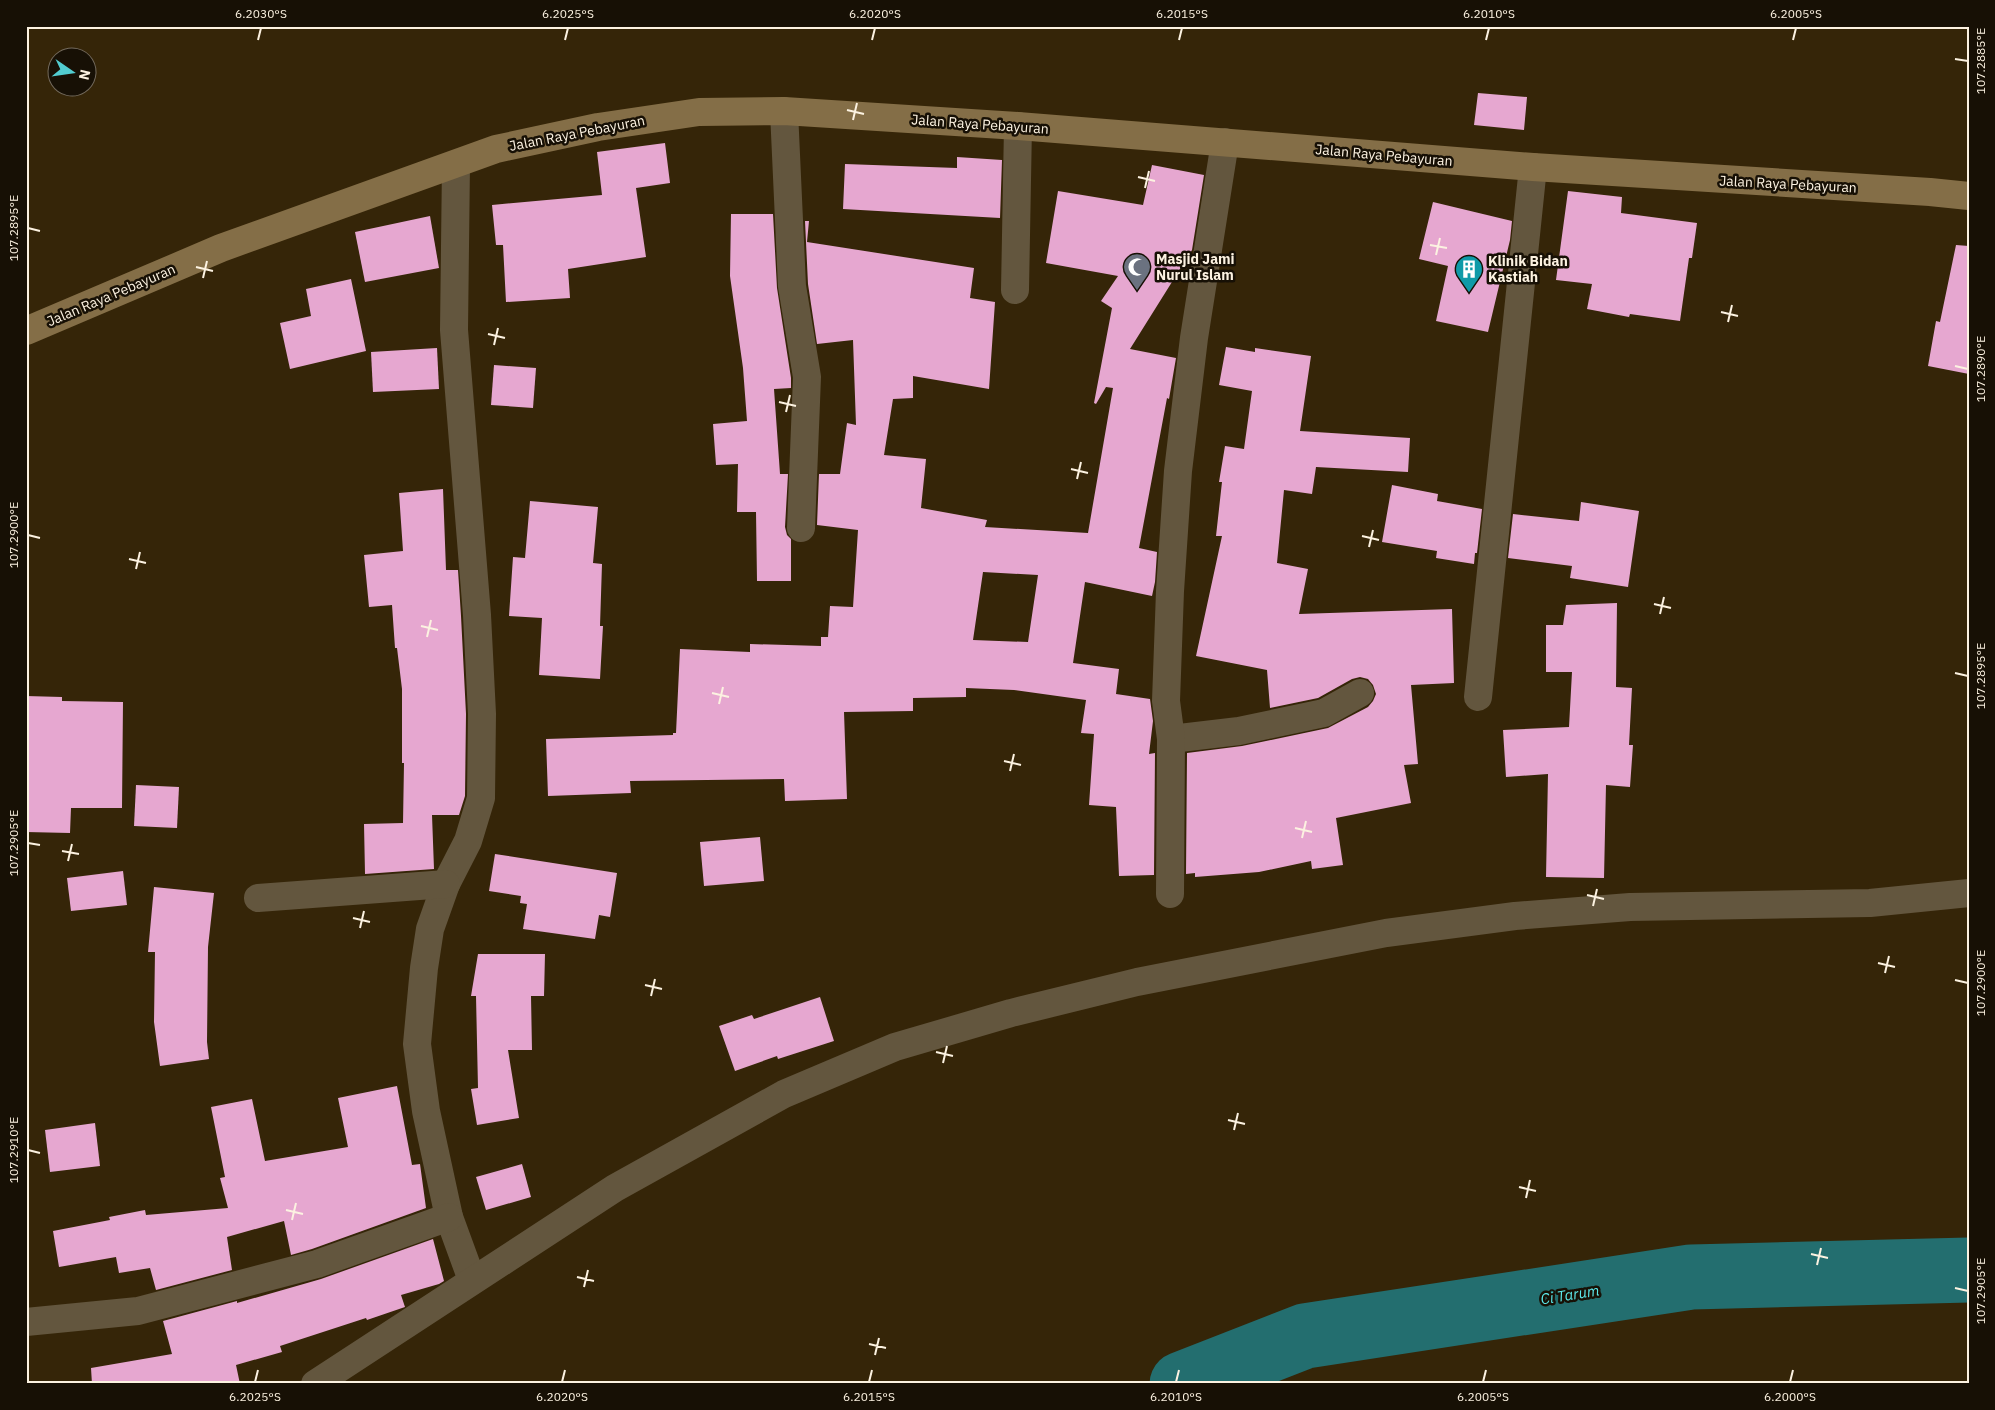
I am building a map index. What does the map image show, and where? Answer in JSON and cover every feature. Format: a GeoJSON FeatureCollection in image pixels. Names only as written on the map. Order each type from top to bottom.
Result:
{"type":"FeatureCollection","features":[{"type":"Feature","properties":{"kind":"main road","name":"Jalan Raya Pebayuran"},"geometry":{"type":"LineString","coordinates":[[26,331],[221,248],[496,149],[598,128],[699,112],[784,111],[1018,126],[1533,167],[1969,196]]}},
{"type":"Feature","properties":{"kind":"street"},"geometry":{"type":"LineString","coordinates":[[784,111],[792,286],[807,377],[802,528]]}},
{"type":"Feature","properties":{"kind":"street"},"geometry":{"type":"LineString","coordinates":[[1015,290],[1018,126]]}},
{"type":"Feature","properties":{"kind":"street"},"geometry":{"type":"LineString","coordinates":[[1170,894],[1171,738],[1166,701],[1170,591],[1178,471],[1194,338],[1225,142]]}},
{"type":"Feature","properties":{"kind":"street"},"geometry":{"type":"LineString","coordinates":[[456,164],[454,330],[477,614],[482,733],[481,798],[468,841],[446,884],[430,929],[424,968],[417,1044],[426,1111],[449,1217],[472,1280]]}},
{"type":"Feature","properties":{"kind":"street"},"geometry":{"type":"LineString","coordinates":[[1478,697],[1533,167]]}},
{"type":"Feature","properties":{"kind":"street"},"geometry":{"type":"LineString","coordinates":[[1171,738],[1239,731],[1324,713],[1360,693]]}},
{"type":"Feature","properties":{"kind":"street"},"geometry":{"type":"LineString","coordinates":[[258,898],[446,884]]}},
{"type":"Feature","properties":{"kind":"street"},"geometry":{"type":"LineString","coordinates":[[316,1384],[615,1188],[784,1094],[895,1047],[1012,1013],[1137,982],[1386,933],[1515,916],[1630,907],[1870,903],[1969,892]]}},
{"type":"Feature","properties":{"kind":"street"},"geometry":{"type":"LineString","coordinates":[[26,1322],[138,1311],[317,1264],[449,1217]]}},
{"type":"Feature","properties":{"kind":"building"},"geometry":{"type":"Polygon","coordinates":[[[1478,93],[1527,97],[1524,130],[1474,125],[1478,93]]]}},
{"type":"Feature","properties":{"kind":"building"},"geometry":{"type":"Polygon","coordinates":[[[665,143],[670,183],[636,188],[646,257],[568,269],[570,298],[506,302],[503,245],[496,245],[492,205],[602,195],[597,152],[665,143]]]}},
{"type":"Feature","properties":{"kind":"building"},"geometry":{"type":"Polygon","coordinates":[[[957,157],[1002,160],[1000,218],[843,209],[845,164],[957,168],[957,157]]]}},
{"type":"Feature","properties":{"kind":"building"},"geometry":{"type":"Polygon","coordinates":[[[1152,165],[1204,175],[1192,250],[1130,349],[1176,358],[1139,548],[1157,552],[1155,582],[1152,596],[1085,582],[1073,663],[1119,669],[1116,694],[1150,699],[1153,721],[1149,754],[1155,753],[1154,875],[1119,876],[1116,807],[1089,805],[1094,734],[1081,733],[1086,700],[1014,690],[966,688],[966,697],[913,698],[913,711],[844,712],[847,799],[785,801],[784,779],[630,781],[631,793],[548,796],[546,739],[673,735],[673,733],[676,733],[680,649],[750,652],[750,644],[821,646],[821,637],[828,637],[830,606],[853,607],[858,530],[817,525],[819,474],[840,474],[847,423],[856,425],[853,340],[817,344],[808,284],[805,221],[809,221],[807,242],[974,268],[970,298],[995,302],[989,389],[913,376],[913,398],[893,399],[884,455],[926,459],[921,508],[987,520],[985,527],[1088,533],[1113,388],[1106,387],[1096,404],[1094,403],[1112,308],[1101,301],[1118,276],[1046,263],[1058,191],[1143,205],[1152,165]],[[983,572],[973,640],[1028,642],[1038,575],[983,572]]]}},
{"type":"Feature","properties":{"kind":"building"},"geometry":{"type":"Polygon","coordinates":[[[1568,191],[1622,197],[1621,213],[1697,223],[1692,258],[1689,258],[1680,321],[1630,314],[1629,317],[1587,309],[1592,284],[1556,280],[1568,191]]]}},
{"type":"Feature","properties":{"kind":"building","name":"Klinik Bidan Kastiah"},"geometry":{"type":"Polygon","coordinates":[[[1433,202],[1512,221],[1510,240],[1488,332],[1436,321],[1448,266],[1419,259],[1433,202]]]}},
{"type":"Feature","properties":{"kind":"building"},"geometry":{"type":"Polygon","coordinates":[[[731,214],[773,214],[777,288],[791,378],[791,388],[774,389],[780,474],[788,474],[785,527],[787,535],[791,539],[791,581],[757,581],[756,512],[737,512],[738,464],[716,465],[713,424],[747,421],[743,368],[730,276],[731,214]]]}},
{"type":"Feature","properties":{"kind":"building"},"geometry":{"type":"Polygon","coordinates":[[[430,216],[439,268],[365,282],[355,232],[430,216]]]}},
{"type":"Feature","properties":{"kind":"building"},"geometry":{"type":"Polygon","coordinates":[[[1956,245],[1969,246],[1969,374],[1928,366],[1936,321],[1940,322],[1956,245]]]}},
{"type":"Feature","properties":{"kind":"building"},"geometry":{"type":"Polygon","coordinates":[[[351,279],[366,351],[290,369],[280,323],[311,316],[306,289],[351,279]]]}},
{"type":"Feature","properties":{"kind":"building"},"geometry":{"type":"Polygon","coordinates":[[[1226,347],[1255,352],[1255,348],[1311,356],[1300,431],[1410,438],[1408,472],[1316,467],[1312,494],[1284,490],[1277,563],[1308,569],[1299,614],[1452,609],[1454,683],[1411,685],[1418,764],[1404,765],[1411,803],[1336,818],[1343,865],[1312,869],[1311,861],[1259,872],[1195,877],[1195,873],[1186,874],[1187,753],[1242,746],[1328,728],[1368,707],[1376,694],[1373,685],[1368,679],[1360,677],[1352,679],[1318,698],[1270,708],[1267,670],[1196,656],[1222,536],[1216,536],[1222,482],[1219,482],[1225,446],[1244,449],[1252,391],[1219,385],[1226,347]]]}},
{"type":"Feature","properties":{"kind":"building"},"geometry":{"type":"Polygon","coordinates":[[[437,348],[439,389],[373,392],[371,352],[437,348]]]}},
{"type":"Feature","properties":{"kind":"building"},"geometry":{"type":"Polygon","coordinates":[[[494,365],[536,368],[533,408],[491,405],[494,365]]]}},
{"type":"Feature","properties":{"kind":"building"},"geometry":{"type":"Polygon","coordinates":[[[1392,485],[1438,494],[1437,501],[1482,509],[1474,564],[1436,558],[1437,551],[1382,542],[1392,485]]]}},
{"type":"Feature","properties":{"kind":"building"},"geometry":{"type":"Polygon","coordinates":[[[443,489],[446,570],[458,570],[466,714],[465,796],[459,815],[432,815],[434,869],[365,874],[364,824],[403,823],[404,763],[402,763],[402,689],[397,648],[395,648],[392,605],[369,607],[364,555],[403,551],[399,493],[443,489]]]}},
{"type":"Feature","properties":{"kind":"building"},"geometry":{"type":"Polygon","coordinates":[[[530,501],[598,507],[593,563],[602,564],[600,626],[603,626],[600,679],[539,675],[542,618],[509,616],[513,557],[525,558],[530,501]]]}},
{"type":"Feature","properties":{"kind":"building"},"geometry":{"type":"Polygon","coordinates":[[[1581,502],[1639,511],[1628,587],[1570,578],[1572,566],[1508,558],[1513,514],[1579,521],[1581,502]]]}},
{"type":"Feature","properties":{"kind":"building"},"geometry":{"type":"Polygon","coordinates":[[[1617,603],[1616,687],[1632,688],[1629,745],[1633,745],[1630,787],[1606,785],[1604,878],[1546,877],[1548,774],[1506,777],[1503,730],[1569,727],[1572,672],[1546,672],[1546,625],[1563,625],[1566,605],[1617,603]]]}},
{"type":"Feature","properties":{"kind":"building"},"geometry":{"type":"Polygon","coordinates":[[[26,696],[62,697],[62,701],[123,702],[122,808],[71,808],[70,833],[26,832],[26,696]]]}},
{"type":"Feature","properties":{"kind":"building"},"geometry":{"type":"Polygon","coordinates":[[[136,785],[179,787],[177,828],[134,826],[136,785]]]}},
{"type":"Feature","properties":{"kind":"building"},"geometry":{"type":"Polygon","coordinates":[[[760,837],[764,881],[704,886],[700,842],[760,837]]]}},
{"type":"Feature","properties":{"kind":"building"},"geometry":{"type":"Polygon","coordinates":[[[495,854],[617,873],[610,917],[599,915],[595,939],[523,929],[527,904],[520,903],[521,896],[489,891],[495,854]]]}},
{"type":"Feature","properties":{"kind":"building"},"geometry":{"type":"Polygon","coordinates":[[[123,871],[127,905],[71,911],[67,878],[123,871]]]}},
{"type":"Feature","properties":{"kind":"building"},"geometry":{"type":"Polygon","coordinates":[[[154,887],[214,893],[208,947],[207,1042],[209,1059],[160,1066],[154,1022],[155,952],[148,952],[154,887]]]}},
{"type":"Feature","properties":{"kind":"building"},"geometry":{"type":"Polygon","coordinates":[[[478,954],[545,954],[544,996],[531,996],[532,1050],[508,1050],[519,1118],[477,1125],[471,1089],[478,1088],[476,996],[471,996],[478,954]]]}},
{"type":"Feature","properties":{"kind":"building"},"geometry":{"type":"Polygon","coordinates":[[[820,997],[834,1041],[778,1059],[777,1056],[735,1071],[719,1026],[752,1015],[754,1019],[820,997]]]}},
{"type":"Feature","properties":{"kind":"building"},"geometry":{"type":"Polygon","coordinates":[[[397,1086],[412,1165],[420,1164],[426,1208],[291,1255],[284,1221],[227,1237],[232,1270],[156,1290],[150,1268],[119,1273],[116,1257],[59,1267],[53,1231],[110,1220],[109,1217],[145,1210],[146,1215],[228,1208],[220,1178],[225,1177],[211,1107],[252,1099],[265,1161],[348,1147],[338,1098],[397,1086]]]}},
{"type":"Feature","properties":{"kind":"building"},"geometry":{"type":"Polygon","coordinates":[[[95,1123],[100,1166],[50,1172],[45,1130],[95,1123]]]}},
{"type":"Feature","properties":{"kind":"building"},"geometry":{"type":"Polygon","coordinates":[[[522,1164],[531,1197],[486,1210],[476,1177],[522,1164]]]}},
{"type":"Feature","properties":{"kind":"building"},"geometry":{"type":"Polygon","coordinates":[[[433,1239],[444,1281],[401,1295],[405,1307],[280,1346],[282,1352],[236,1365],[240,1384],[92,1384],[91,1368],[172,1354],[163,1321],[237,1301],[237,1303],[321,1279],[433,1239]]]}},
{"type":"Feature","properties":{"kind":"waterway","name":"Ci Tarum"},"geometry":{"type":"LineString","coordinates":[[1182,1384],[1305,1336],[1691,1277],[1969,1270]]}},
{"type":"Feature","properties":{"kind":"place","name":"Masjid Jami Nurul Islam"},"geometry":{"type":"Point","coordinates":[1137,291]}},
{"type":"Feature","properties":{"kind":"place","name":"Klinik Bidan Kastiah"},"geometry":{"type":"Point","coordinates":[1469,293]}}]}
